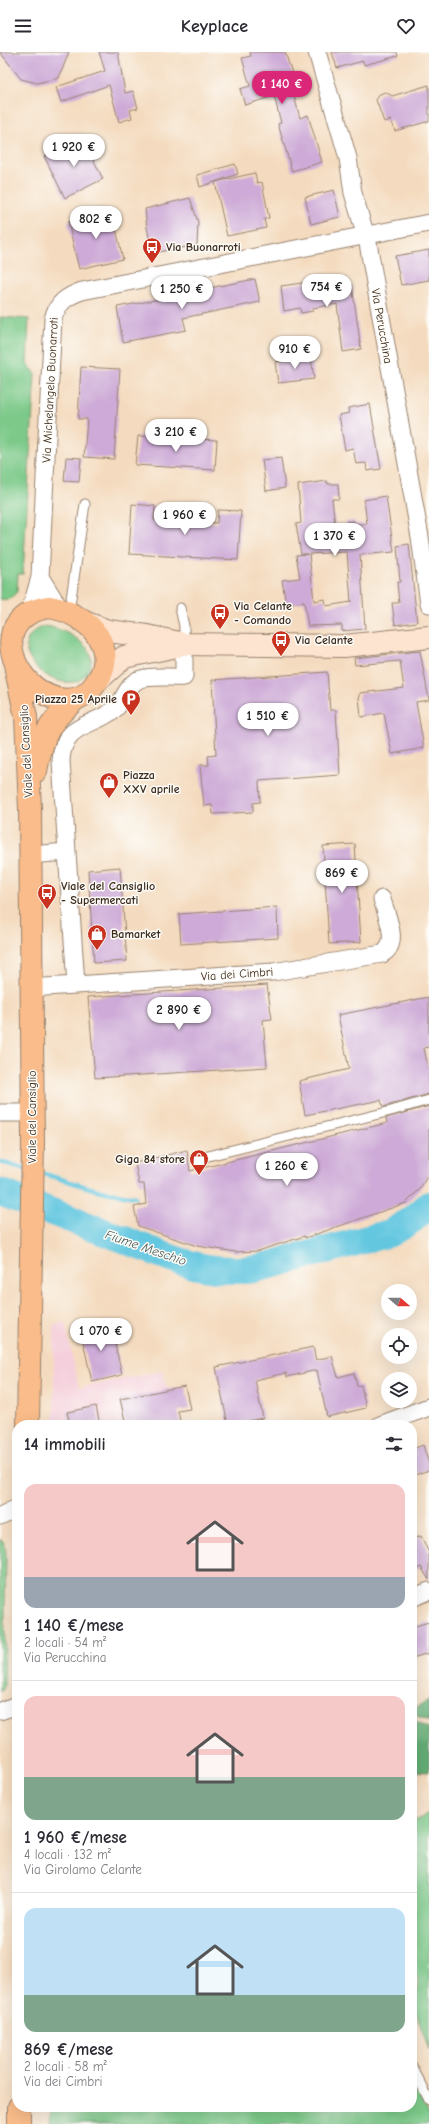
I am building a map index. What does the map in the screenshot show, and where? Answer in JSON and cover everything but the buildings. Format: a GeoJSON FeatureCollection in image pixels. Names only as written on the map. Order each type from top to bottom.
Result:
{"type":"FeatureCollection","features":[{"type":"Feature","properties":{"kind":"main road"},"geometry":{"type":"LineString","coordinates":[[184,644],[124,657],[89,690],[77,698],[67,700],[39,692],[27,684],[9,661],[9,648],[15,621],[49,607],[71,614],[113,632],[147,636],[184,644],[344,646],[429,637]]}},
{"type":"Feature","properties":{"kind":"main road"},"geometry":{"type":"LineString","coordinates":[[71,614],[98,637],[103,651],[104,668],[98,680]]}},
{"type":"Feature","properties":{"kind":"main road","name":"Viale del Cansiglio"},"geometry":{"type":"LineString","coordinates":[[9,661],[26,717],[30,809],[30,988],[33,1113],[28,1420]]}},
{"type":"Feature","properties":{"kind":"main road","name":"Viale del Cansiglio"},"geometry":{"type":"LineString","coordinates":[[30,809],[39,754],[46,731],[54,720],[77,698]]}},
{"type":"Feature","properties":{"kind":"main road"},"geometry":{"type":"LineString","coordinates":[[19,2112],[19,2124]]}},
{"type":"Feature","properties":{"kind":"street","name":"Via Perucchina"},"geometry":{"type":"LineString","coordinates":[[317,52],[348,158],[353,193],[365,235],[420,537],[429,604]]}},
{"type":"Feature","properties":{"kind":"street","name":"Via Michelangelo Buonarroti"},"geometry":{"type":"LineString","coordinates":[[15,621],[40,577],[53,319],[58,305],[72,294],[82,290],[429,223]]}},
{"type":"Feature","properties":{"kind":"street"},"geometry":{"type":"LineString","coordinates":[[40,577],[71,614]]}},
{"type":"Feature","properties":{"kind":"street"},"geometry":{"type":"LineString","coordinates":[[76,986],[61,761],[65,742],[74,730],[80,726],[114,710],[126,696],[134,682],[145,679],[184,677],[184,644]]}},
{"type":"Feature","properties":{"kind":"street"},"geometry":{"type":"LineString","coordinates":[[29,855],[67,852]]}},
{"type":"Feature","properties":{"kind":"street","name":"Via dei Cimbri"},"geometry":{"type":"LineString","coordinates":[[30,988],[273,972],[382,954],[389,949],[392,941],[382,899]]}},
{"type":"Feature","properties":{"kind":"street"},"geometry":{"type":"LineString","coordinates":[[0,1113],[33,1113]]}},
{"type":"Feature","properties":{"kind":"street"},"geometry":{"type":"LineString","coordinates":[[394,1420],[429,1407]]}},
{"type":"Feature","properties":{"kind":"street"},"geometry":{"type":"LineString","coordinates":[[0,1516],[12,1510]]}},
{"type":"Feature","properties":{"kind":"street"},"geometry":{"type":"LineString","coordinates":[[417,1596],[429,1591]]}},
{"type":"Feature","properties":{"kind":"street"},"geometry":{"type":"LineString","coordinates":[[0,1711],[12,1707]]}},
{"type":"Feature","properties":{"kind":"lane"},"geometry":{"type":"LineString","coordinates":[[71,614],[84,504]]}},
{"type":"Feature","properties":{"kind":"lane"},"geometry":{"type":"LineString","coordinates":[[180,608],[184,626],[184,644]]}},
{"type":"Feature","properties":{"kind":"lane"},"geometry":{"type":"LineString","coordinates":[[196,1159],[391,1112],[429,1100]]}},
{"type":"Feature","properties":{"kind":"lane"},"geometry":{"type":"LineString","coordinates":[[417,2076],[429,2100]]}},
{"type":"Feature","properties":{"kind":"shaded area"},"geometry":{"type":"Polygon","coordinates":[[[65,1322],[79,1388],[163,1371],[167,1390],[185,1386],[189,1409],[178,1411],[180,1420],[54,1420],[54,1325],[65,1322]]]}},
{"type":"Feature","properties":{"kind":"green space"},"geometry":{"type":"Polygon","coordinates":[[[0,317],[29,319],[27,363],[35,373],[23,574],[18,574],[17,592],[9,600],[0,599],[0,317]]]}},
{"type":"Feature","properties":{"kind":"green space"},"geometry":{"type":"Polygon","coordinates":[[[46,626],[63,631],[80,641],[87,648],[91,663],[86,674],[80,680],[75,682],[61,682],[39,670],[31,661],[27,651],[27,641],[33,633],[46,626]]]}},
{"type":"Feature","properties":{"kind":"green space"},"geometry":{"type":"Polygon","coordinates":[[[0,1539],[4,1543],[6,1552],[4,1687],[0,1692],[0,1539]]]}},
{"type":"Feature","properties":{"kind":"green space"},"geometry":{"type":"Polygon","coordinates":[[[429,1701],[429,1721],[417,1716],[417,1707],[429,1701]]]}},
{"type":"Feature","properties":{"kind":"green space"},"geometry":{"type":"Polygon","coordinates":[[[417,1722],[429,1728],[429,1772],[417,1771],[417,1722]]]}},
{"type":"Feature","properties":{"kind":"green space"},"geometry":{"type":"Polygon","coordinates":[[[429,1814],[429,2050],[417,2016],[417,1820],[429,1814]]]}},
{"type":"Feature","properties":{"kind":"green space"},"geometry":{"type":"Polygon","coordinates":[[[417,2089],[429,2114],[429,2124],[50,2124],[51,2112],[417,2112],[417,2089]]]}},
{"type":"Feature","properties":{"kind":"waterway"},"geometry":{"type":"LineString","coordinates":[[0,1162],[27,1169]]}},
{"type":"Feature","properties":{"kind":"waterway"},"geometry":{"type":"LineString","coordinates":[[38,1172],[100,1191],[135,1197]]}},
{"type":"Feature","properties":{"kind":"waterway","name":"Fiume Meschio"},"geometry":{"type":"LineString","coordinates":[[0,1192],[168,1257],[200,1267],[235,1270],[255,1269],[390,1233],[412,1220],[429,1205]]}},
{"type":"Feature","properties":{"kind":"place","name":"Via Buonarroti"},"geometry":{"type":"Point","coordinates":[152,264]}},
{"type":"Feature","properties":{"kind":"place","name":"Via Celante - Comando"},"geometry":{"type":"Point","coordinates":[220,630]}},
{"type":"Feature","properties":{"kind":"place","name":"Via Celante"},"geometry":{"type":"Point","coordinates":[281,657]}},
{"type":"Feature","properties":{"kind":"place","name":"Piazza 25 Aprile"},"geometry":{"type":"Point","coordinates":[131,716]}},
{"type":"Feature","properties":{"kind":"place","name":"Piazza XXV aprile"},"geometry":{"type":"Point","coordinates":[109,799]}},
{"type":"Feature","properties":{"kind":"place","name":"Viale del Cansiglio - Supermercati"},"geometry":{"type":"Point","coordinates":[47,910]}},
{"type":"Feature","properties":{"kind":"place","name":"Bamarket"},"geometry":{"type":"Point","coordinates":[97,951]}},
{"type":"Feature","properties":{"kind":"place","name":"Giga 84 store"},"geometry":{"type":"Point","coordinates":[199,1176]}}]}
